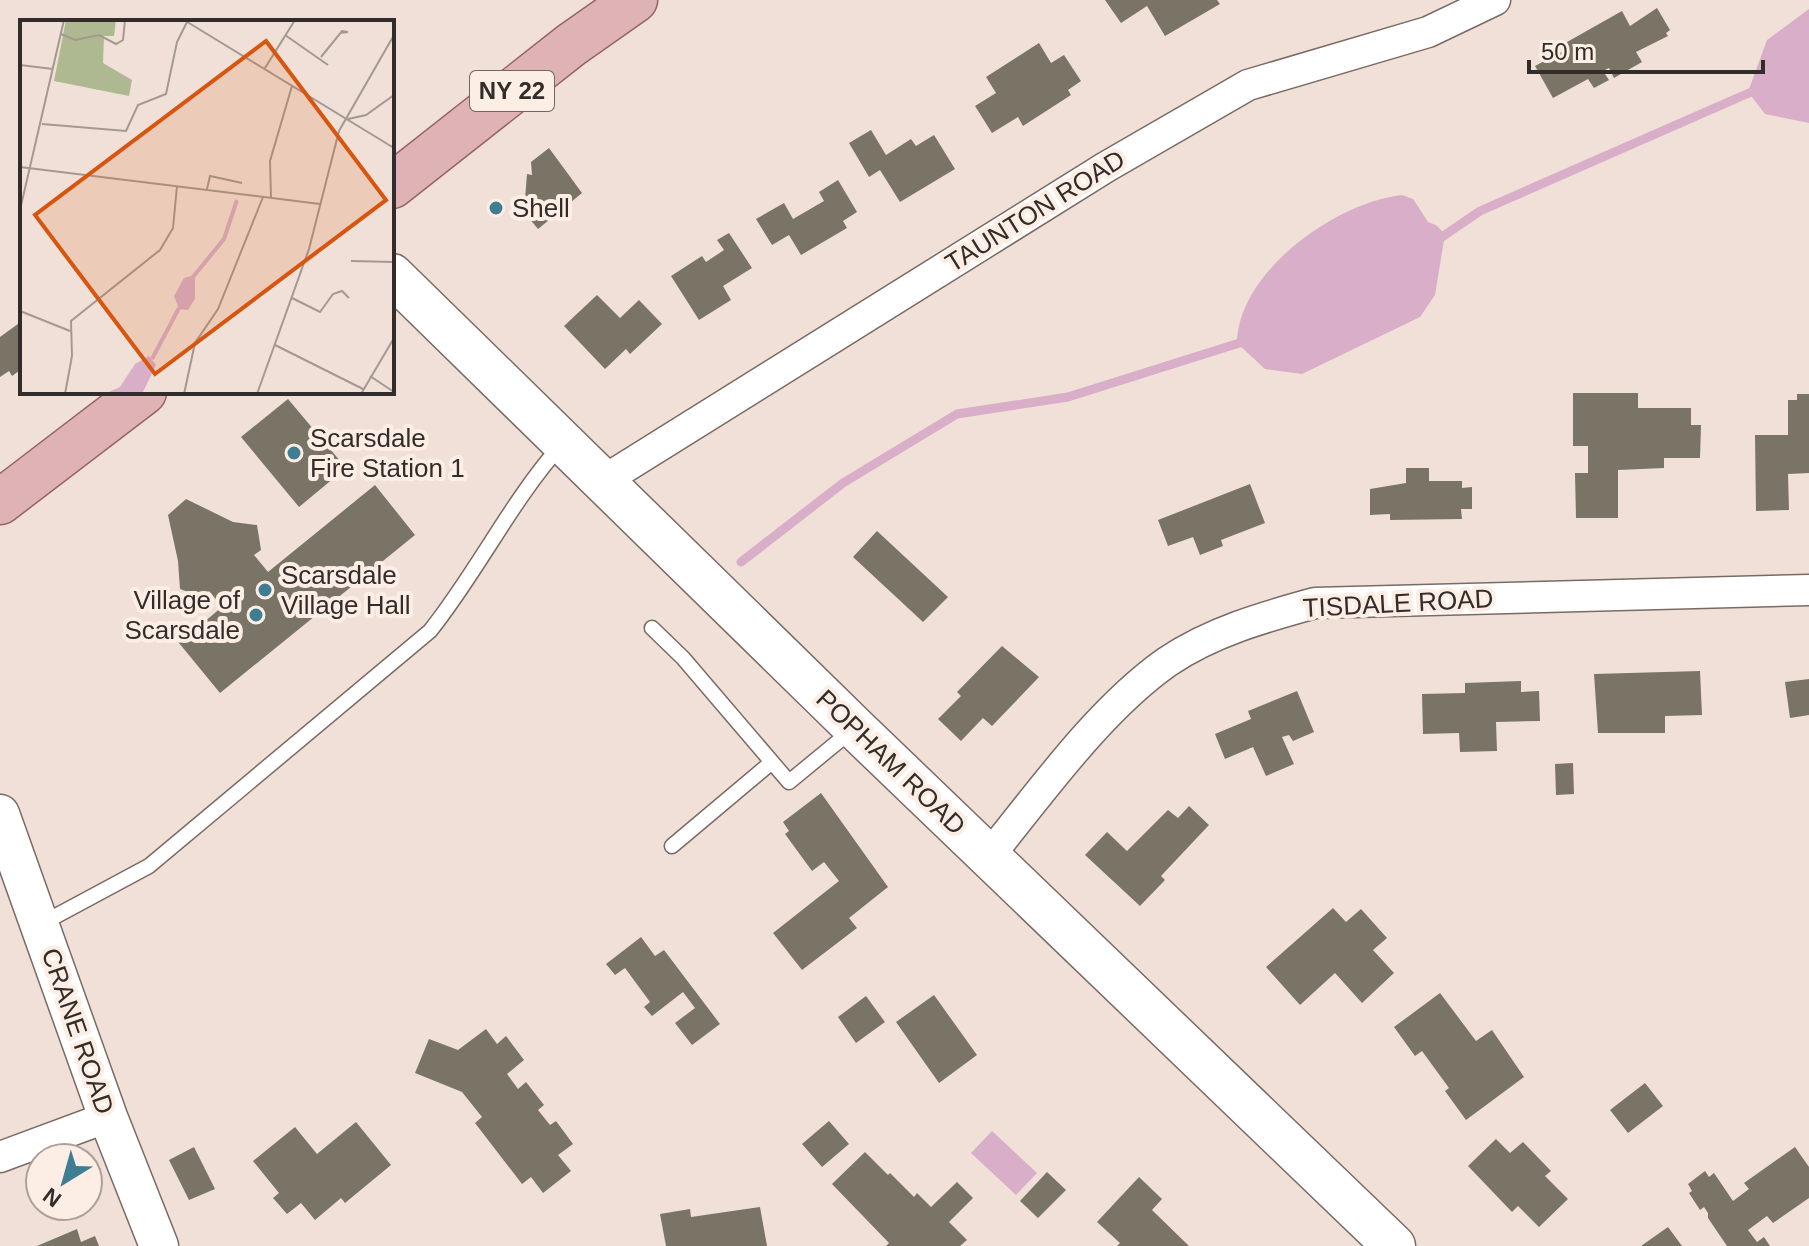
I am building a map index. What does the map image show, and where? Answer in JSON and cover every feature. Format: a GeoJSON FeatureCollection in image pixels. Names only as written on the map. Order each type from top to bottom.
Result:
{"type":"FeatureCollection","features":[{"type":"Feature","properties":{"kind":"main road","name":"NY 22"},"geometry":{"type":"LineString","coordinates":[[394,184],[571,45],[635,0]]}},
{"type":"Feature","properties":{"kind":"main road","name":"POPHAM ROAD"},"geometry":{"type":"LineString","coordinates":[[394,277],[855,728],[1394,1246]]}},
{"type":"Feature","properties":{"kind":"main road"},"geometry":{"type":"LineString","coordinates":[[0,502],[141,394]]}},
{"type":"Feature","properties":{"kind":"street","name":"TAUNTON ROAD"},"geometry":{"type":"LineString","coordinates":[[603,481],[1106,167],[1248,85],[1428,32],[1495,0]]}},
{"type":"Feature","properties":{"kind":"street","name":"TISDALE ROAD"},"geometry":{"type":"LineString","coordinates":[[989,856],[1112,712],[1166,663],[1209,638],[1272,615],[1315,603],[1809,590]]}},
{"type":"Feature","properties":{"kind":"street","name":"CRANE ROAD"},"geometry":{"type":"LineString","coordinates":[[0,814],[108,1117],[159,1246]]}},
{"type":"Feature","properties":{"kind":"street"},"geometry":{"type":"LineString","coordinates":[[0,1157],[108,1117]]}},
{"type":"Feature","properties":{"kind":"lane"},"geometry":{"type":"LineString","coordinates":[[40,925],[149,866],[430,631],[452,604],[528,482],[563,442]]}},
{"type":"Feature","properties":{"kind":"lane"},"geometry":{"type":"LineString","coordinates":[[652,628],[683,658],[789,782],[855,728]]}},
{"type":"Feature","properties":{"kind":"lane"},"geometry":{"type":"LineString","coordinates":[[672,846],[772,762]]}},
{"type":"Feature","properties":{"kind":"shaded area"},"geometry":{"type":"Polygon","coordinates":[[[1809,9],[1809,123],[1765,114],[1748,92],[1767,40],[1809,9]]]}},
{"type":"Feature","properties":{"kind":"shaded area"},"geometry":{"type":"Polygon","coordinates":[[[1402,195],[1413,199],[1428,222],[1445,234],[1435,295],[1420,317],[1302,374],[1265,369],[1237,343],[1242,316],[1254,290],[1273,266],[1296,245],[1321,226],[1349,211],[1376,200],[1402,195]]]}},
{"type":"Feature","properties":{"kind":"shaded area"},"geometry":{"type":"Polygon","coordinates":[[[992,1131],[1037,1173],[1016,1195],[971,1153],[992,1131]]]}},
{"type":"Feature","properties":{"kind":"building"},"geometry":{"type":"Polygon","coordinates":[[[1105,0],[1217,0],[1220,4],[1165,36],[1147,6],[1121,23],[1105,0]]]}},
{"type":"Feature","properties":{"kind":"building"},"geometry":{"type":"Polygon","coordinates":[[[1657,8],[1670,30],[1666,33],[1668,36],[1636,52],[1642,62],[1614,78],[1609,68],[1603,71],[1609,80],[1594,88],[1588,79],[1553,98],[1535,66],[1563,51],[1560,46],[1622,11],[1630,26],[1657,8]]]}},
{"type":"Feature","properties":{"kind":"building"},"geometry":{"type":"Polygon","coordinates":[[[1039,43],[1051,63],[1064,55],[1081,81],[1068,90],[1071,95],[1023,126],[1018,117],[992,133],[975,106],[996,93],[986,77],[1039,43]]]}},
{"type":"Feature","properties":{"kind":"building"},"geometry":{"type":"Polygon","coordinates":[[[871,130],[886,155],[911,139],[916,146],[934,135],[955,169],[900,202],[880,170],[869,177],[849,143],[871,130]]]}},
{"type":"Feature","properties":{"kind":"building"},"geometry":{"type":"Polygon","coordinates":[[[549,148],[582,193],[538,229],[524,212],[529,199],[525,199],[527,174],[532,175],[531,162],[549,148]]]}},
{"type":"Feature","properties":{"kind":"building"},"geometry":{"type":"Polygon","coordinates":[[[838,180],[857,212],[843,221],[847,228],[801,255],[789,235],[772,245],[756,219],[784,203],[793,219],[824,201],[819,192],[838,180]]]}},
{"type":"Feature","properties":{"kind":"building"},"geometry":{"type":"Polygon","coordinates":[[[729,233],[752,268],[723,286],[731,300],[699,320],[671,276],[702,256],[706,262],[724,250],[717,240],[729,233]]]}},
{"type":"Feature","properties":{"kind":"building"},"geometry":{"type":"Polygon","coordinates":[[[597,295],[620,318],[639,300],[662,324],[630,354],[626,349],[605,369],[564,326],[597,295]]]}},
{"type":"Feature","properties":{"kind":"building"},"geometry":{"type":"Polygon","coordinates":[[[20,322],[20,372],[12,376],[9,371],[0,377],[0,337],[20,322]]]}},
{"type":"Feature","properties":{"kind":"building"},"geometry":{"type":"Polygon","coordinates":[[[1573,393],[1638,393],[1638,408],[1691,408],[1691,425],[1701,425],[1700,458],[1664,458],[1664,468],[1618,470],[1618,518],[1576,518],[1575,473],[1588,473],[1588,446],[1573,446],[1573,393]]]}},
{"type":"Feature","properties":{"kind":"building"},"geometry":{"type":"Polygon","coordinates":[[[1797,394],[1809,394],[1809,473],[1788,474],[1789,510],[1756,511],[1755,435],[1788,435],[1788,400],[1797,400],[1797,394]]]}},
{"type":"Feature","properties":{"kind":"building","name":"Scarsdale Fire Station 1"},"geometry":{"type":"Polygon","coordinates":[[[288,399],[346,468],[299,507],[241,437],[288,399]]]}},
{"type":"Feature","properties":{"kind":"building"},"geometry":{"type":"Polygon","coordinates":[[[1406,468],[1429,468],[1429,481],[1462,481],[1462,488],[1472,487],[1472,509],[1461,509],[1462,519],[1390,520],[1390,514],[1370,515],[1370,489],[1406,483],[1406,468]]]}},
{"type":"Feature","properties":{"kind":"building"},"geometry":{"type":"Polygon","coordinates":[[[1250,484],[1265,523],[1221,540],[1223,546],[1200,555],[1193,537],[1168,546],[1158,520],[1250,484]]]}},
{"type":"Feature","properties":{"kind":"building","name":"Scarsdale Village Hall"},"geometry":{"type":"Polygon","coordinates":[[[375,485],[415,535],[220,693],[179,643],[222,607],[209,591],[203,598],[180,589],[178,561],[168,515],[186,499],[233,522],[257,525],[261,550],[254,555],[268,572],[375,485]]]}},
{"type":"Feature","properties":{"kind":"building"},"geometry":{"type":"Polygon","coordinates":[[[877,531],[948,597],[923,622],[853,557],[877,531]]]}},
{"type":"Feature","properties":{"kind":"building"},"geometry":{"type":"Polygon","coordinates":[[[1002,646],[1039,677],[992,726],[983,718],[961,741],[938,719],[961,696],[957,692],[1002,646]]]}},
{"type":"Feature","properties":{"kind":"building"},"geometry":{"type":"Polygon","coordinates":[[[1700,671],[1702,715],[1665,716],[1665,733],[1598,733],[1594,674],[1700,671]]]}},
{"type":"Feature","properties":{"kind":"building"},"geometry":{"type":"Polygon","coordinates":[[[1809,679],[1809,715],[1790,718],[1785,682],[1809,679]]]}},
{"type":"Feature","properties":{"kind":"building"},"geometry":{"type":"Polygon","coordinates":[[[1521,681],[1521,692],[1539,691],[1540,721],[1496,722],[1497,751],[1460,752],[1459,733],[1423,734],[1422,694],[1465,693],[1465,683],[1521,681]]]}},
{"type":"Feature","properties":{"kind":"building"},"geometry":{"type":"Polygon","coordinates":[[[1297,691],[1314,732],[1293,741],[1289,735],[1282,737],[1294,764],[1266,776],[1253,747],[1225,759],[1215,734],[1251,719],[1248,711],[1297,691]]]}},
{"type":"Feature","properties":{"kind":"building"},"geometry":{"type":"Polygon","coordinates":[[[1573,763],[1574,794],[1556,795],[1555,764],[1573,763]]]}},
{"type":"Feature","properties":{"kind":"building"},"geometry":{"type":"Polygon","coordinates":[[[821,793],[888,887],[849,918],[857,928],[802,970],[773,933],[839,881],[824,862],[812,871],[785,834],[789,831],[783,822],[821,793]]]}},
{"type":"Feature","properties":{"kind":"building"},"geometry":{"type":"Polygon","coordinates":[[[1189,806],[1209,825],[1161,876],[1165,880],[1140,906],[1085,855],[1107,832],[1127,851],[1168,810],[1178,818],[1189,806]]]}},
{"type":"Feature","properties":{"kind":"building"},"geometry":{"type":"Polygon","coordinates":[[[1333,908],[1346,922],[1361,909],[1387,938],[1373,950],[1394,973],[1362,1003],[1335,973],[1300,1005],[1266,967],[1333,908]]]}},
{"type":"Feature","properties":{"kind":"building"},"geometry":{"type":"Polygon","coordinates":[[[641,937],[655,956],[664,950],[720,1024],[692,1045],[675,1023],[695,1008],[683,992],[652,1016],[644,1007],[650,1002],[625,968],[615,975],[606,964],[641,937]]]}},
{"type":"Feature","properties":{"kind":"building"},"geometry":{"type":"Polygon","coordinates":[[[1440,993],[1476,1041],[1492,1030],[1524,1077],[1466,1120],[1445,1091],[1449,1088],[1422,1051],[1415,1056],[1394,1027],[1440,993]]]}},
{"type":"Feature","properties":{"kind":"building"},"geometry":{"type":"Polygon","coordinates":[[[934,995],[977,1055],[939,1083],[896,1022],[934,995]]]}},
{"type":"Feature","properties":{"kind":"building"},"geometry":{"type":"Polygon","coordinates":[[[866,996],[885,1022],[856,1043],[838,1017],[866,996]]]}},
{"type":"Feature","properties":{"kind":"building"},"geometry":{"type":"Polygon","coordinates":[[[486,1029],[497,1044],[506,1036],[524,1060],[507,1074],[518,1089],[526,1082],[544,1105],[538,1110],[550,1125],[556,1121],[573,1144],[558,1155],[571,1171],[543,1193],[531,1177],[522,1184],[475,1123],[482,1117],[462,1092],[415,1073],[429,1039],[458,1050],[486,1029]]]}},
{"type":"Feature","properties":{"kind":"building"},"geometry":{"type":"Polygon","coordinates":[[[1645,1083],[1663,1106],[1628,1133],[1610,1110],[1645,1083]]]}},
{"type":"Feature","properties":{"kind":"building"},"geometry":{"type":"Polygon","coordinates":[[[829,1121],[849,1144],[822,1167],[802,1144],[829,1121]]]}},
{"type":"Feature","properties":{"kind":"building"},"geometry":{"type":"Polygon","coordinates":[[[356,1122],[391,1165],[345,1203],[341,1198],[315,1220],[301,1203],[287,1214],[273,1198],[279,1193],[253,1161],[295,1127],[317,1154],[356,1122]]]}},
{"type":"Feature","properties":{"kind":"building"},"geometry":{"type":"Polygon","coordinates":[[[1496,1139],[1510,1153],[1523,1142],[1551,1171],[1545,1176],[1568,1199],[1539,1227],[1518,1206],[1512,1212],[1468,1166],[1496,1139]]]}},
{"type":"Feature","properties":{"kind":"building"},"geometry":{"type":"Polygon","coordinates":[[[194,1147],[215,1189],[189,1200],[169,1160],[194,1147]]]}},
{"type":"Feature","properties":{"kind":"building"},"geometry":{"type":"Polygon","coordinates":[[[1795,1147],[1809,1167],[1809,1198],[1773,1223],[1767,1216],[1748,1230],[1757,1242],[1764,1237],[1770,1246],[1727,1246],[1704,1207],[1700,1210],[1689,1193],[1692,1191],[1688,1184],[1705,1171],[1709,1177],[1714,1173],[1733,1201],[1749,1189],[1744,1183],[1795,1147]]]}},
{"type":"Feature","properties":{"kind":"building"},"geometry":{"type":"Polygon","coordinates":[[[865,1152],[914,1197],[917,1193],[931,1207],[957,1182],[973,1198],[949,1222],[967,1240],[960,1246],[886,1246],[889,1243],[832,1184],[865,1152]]]}},
{"type":"Feature","properties":{"kind":"building"},"geometry":{"type":"Polygon","coordinates":[[[1047,1172],[1066,1190],[1038,1218],[1020,1201],[1047,1172]]]}},
{"type":"Feature","properties":{"kind":"building"},"geometry":{"type":"Polygon","coordinates":[[[1139,1177],[1162,1199],[1152,1210],[1189,1246],[1117,1246],[1120,1243],[1097,1222],[1139,1177]]]}},
{"type":"Feature","properties":{"kind":"building"},"geometry":{"type":"Polygon","coordinates":[[[760,1207],[767,1246],[666,1246],[660,1214],[690,1209],[691,1217],[760,1207]]]}},
{"type":"Feature","properties":{"kind":"building"},"geometry":{"type":"Polygon","coordinates":[[[1668,1227],[1682,1246],[1641,1246],[1668,1227]]]}},
{"type":"Feature","properties":{"kind":"building"},"geometry":{"type":"Polygon","coordinates":[[[77,1229],[81,1242],[95,1236],[99,1246],[37,1246],[77,1229]]]}},
{"type":"Feature","properties":{"kind":"waterway"},"geometry":{"type":"LineString","coordinates":[[1436,241],[1480,211],[1758,89]]}},
{"type":"Feature","properties":{"kind":"waterway"},"geometry":{"type":"LineString","coordinates":[[741,562],[843,483],[957,414],[1068,397],[1249,340]]}},
{"type":"Feature","properties":{"kind":"place","name":"Shell"},"geometry":{"type":"Point","coordinates":[496,208]}},
{"type":"Feature","properties":{"kind":"place","name":"Scarsdale Fire Station 1"},"geometry":{"type":"Point","coordinates":[294,453]}},
{"type":"Feature","properties":{"kind":"place","name":"Scarsdale Village Hall"},"geometry":{"type":"Point","coordinates":[265,590]}},
{"type":"Feature","properties":{"kind":"place","name":"Village of Scarsdale"},"geometry":{"type":"Point","coordinates":[256,615]}}]}
